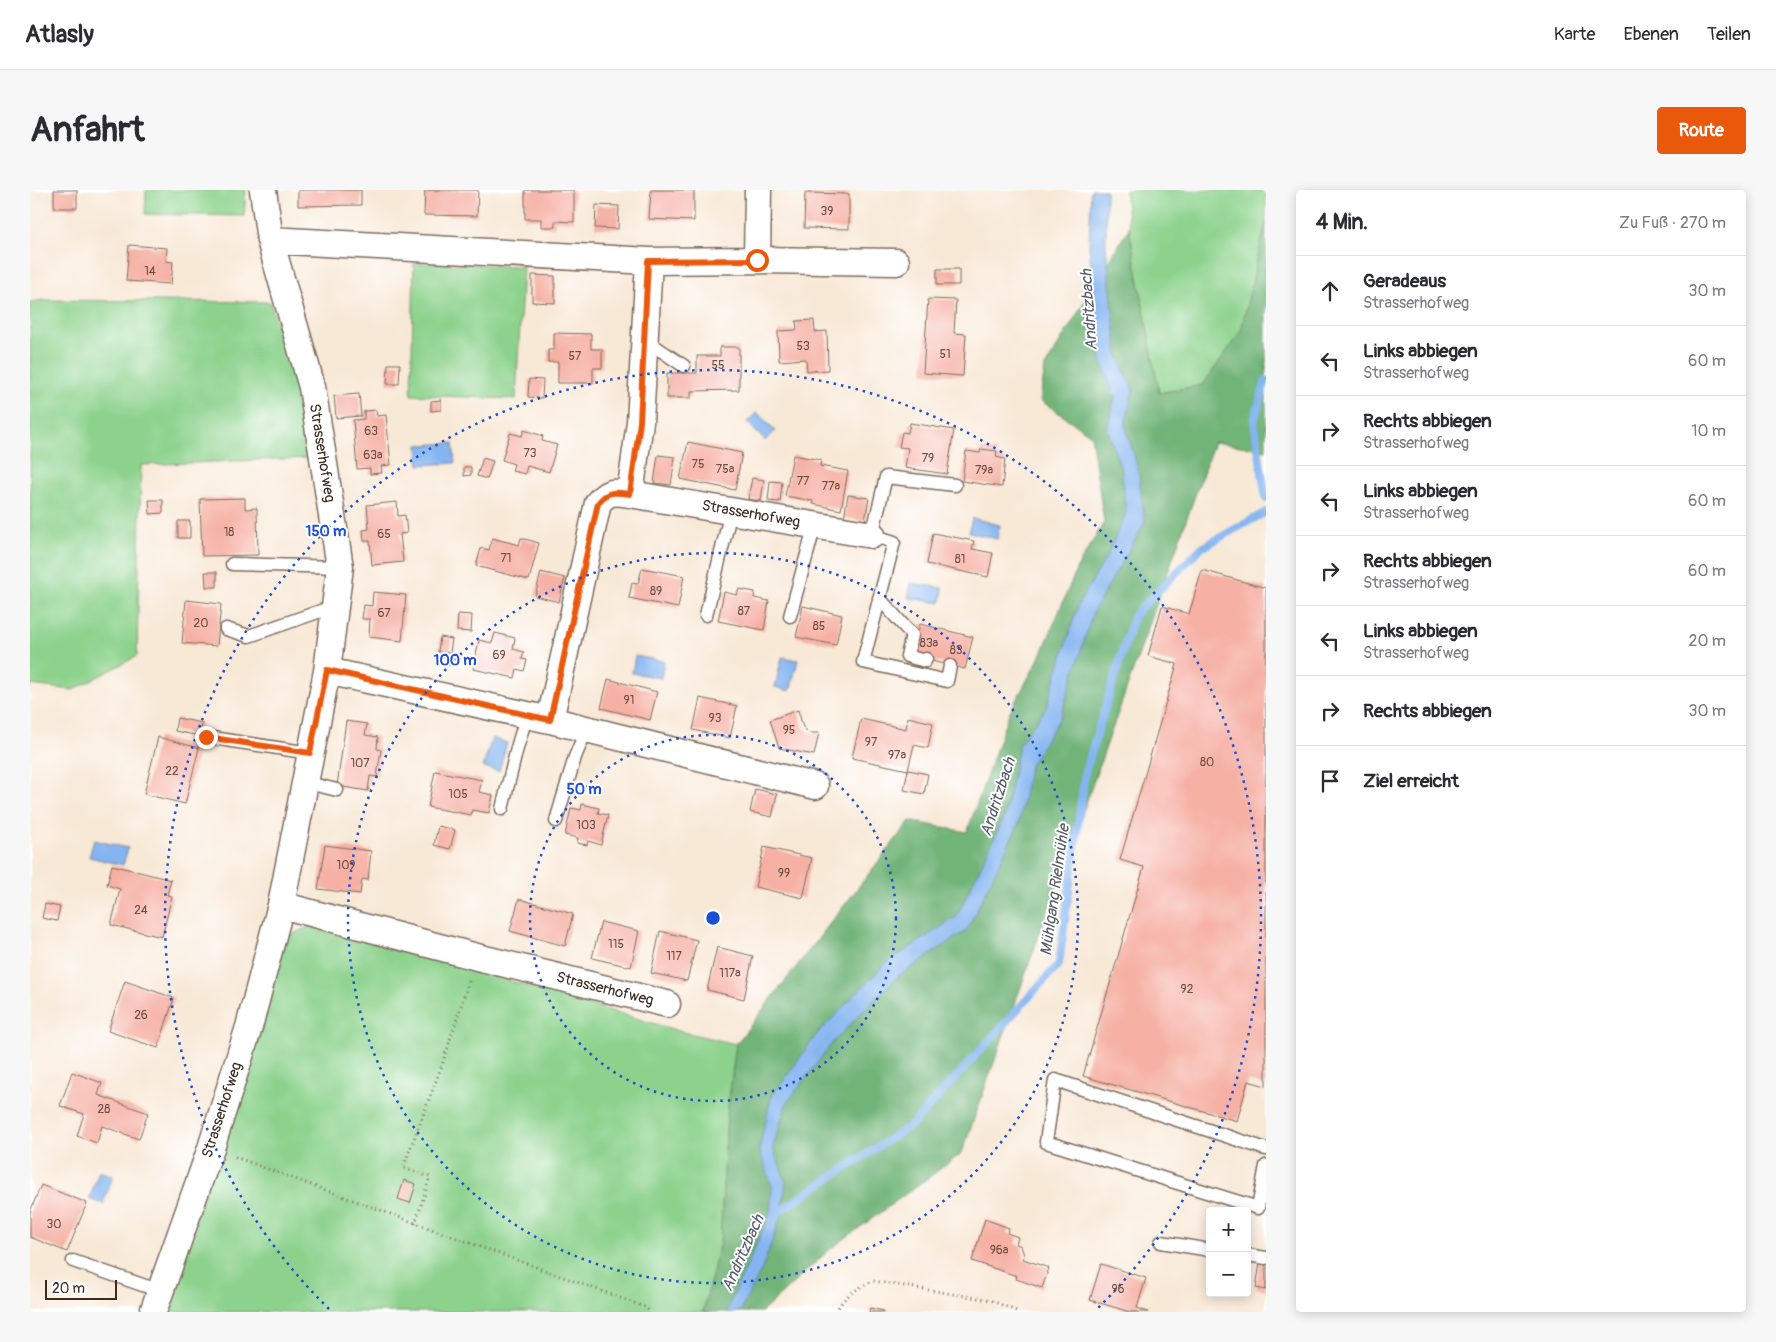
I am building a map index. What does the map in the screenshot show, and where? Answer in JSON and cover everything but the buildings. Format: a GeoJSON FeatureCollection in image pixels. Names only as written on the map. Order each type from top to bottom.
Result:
{"type":"FeatureCollection","features":[{"type":"Feature","properties":{"kind":"street","name":"Strasserhofweg"},"geometry":{"type":"LineString","coordinates":[[156,1301],[211,1148],[249,1027],[281,905],[327,670],[340,566],[312,387],[270,240],[262,190]]}},
{"type":"Feature","properties":{"kind":"street"},"geometry":{"type":"LineString","coordinates":[[757,260],[758,190]]}},
{"type":"Feature","properties":{"kind":"street"},"geometry":{"type":"LineString","coordinates":[[270,240],[648,261],[896,262]]}},
{"type":"Feature","properties":{"kind":"street"},"geometry":{"type":"LineString","coordinates":[[630,494],[640,422],[648,261]]}},
{"type":"Feature","properties":{"kind":"street","name":"Strasserhofweg"},"geometry":{"type":"LineString","coordinates":[[538,717],[598,503],[605,495],[616,492],[630,494],[872,535]]}},
{"type":"Feature","properties":{"kind":"street"},"geometry":{"type":"LineString","coordinates":[[327,670],[587,728],[815,786]]}},
{"type":"Feature","properties":{"kind":"street","name":"Strasserhofweg"},"geometry":{"type":"LineString","coordinates":[[281,905],[476,957],[667,1004]]}},
{"type":"Feature","properties":{"kind":"lane"},"geometry":{"type":"LineString","coordinates":[[644,339],[684,366]]}},
{"type":"Feature","properties":{"kind":"lane"},"geometry":{"type":"LineString","coordinates":[[950,666],[947,680],[863,662],[894,542],[872,535],[886,477],[955,485]]}},
{"type":"Feature","properties":{"kind":"lane"},"geometry":{"type":"LineString","coordinates":[[706,616],[731,511]]}},
{"type":"Feature","properties":{"kind":"lane"},"geometry":{"type":"LineString","coordinates":[[790,616],[815,525]]}},
{"type":"Feature","properties":{"kind":"lane"},"geometry":{"type":"LineString","coordinates":[[232,564],[340,566]]}},
{"type":"Feature","properties":{"kind":"lane"},"geometry":{"type":"LineString","coordinates":[[879,598],[912,635],[907,656],[925,661],[926,659]]}},
{"type":"Feature","properties":{"kind":"lane"},"geometry":{"type":"LineString","coordinates":[[226,629],[248,636],[335,606]]}},
{"type":"Feature","properties":{"kind":"lane"},"geometry":{"type":"LineString","coordinates":[[502,809],[517,748],[538,717]]}},
{"type":"Feature","properties":{"kind":"lane"},"geometry":{"type":"LineString","coordinates":[[556,820],[575,757],[587,728]]}},
{"type":"Feature","properties":{"kind":"lane"},"geometry":{"type":"LineString","coordinates":[[206,737],[310,753]]}},
{"type":"Feature","properties":{"kind":"lane"},"geometry":{"type":"LineString","coordinates":[[304,782],[337,790]]}},
{"type":"Feature","properties":{"kind":"lane"},"geometry":{"type":"LineString","coordinates":[[1266,1149],[1054,1080],[1046,1142],[1258,1208],[1266,1166]]}},
{"type":"Feature","properties":{"kind":"lane"},"geometry":{"type":"LineString","coordinates":[[1161,1242],[1206,1249]]}},
{"type":"Feature","properties":{"kind":"lane"},"geometry":{"type":"LineString","coordinates":[[1251,1256],[1266,1258]]}},
{"type":"Feature","properties":{"kind":"lane"},"geometry":{"type":"LineString","coordinates":[[73,1262],[156,1301]]}},
{"type":"Feature","properties":{"kind":"path"},"geometry":{"type":"LineString","coordinates":[[416,1224],[430,1177],[403,1168],[442,1065],[476,957]]}},
{"type":"Feature","properties":{"kind":"path"},"geometry":{"type":"LineString","coordinates":[[211,1148],[645,1307],[650,1312]]}},
{"type":"Feature","properties":{"kind":"path"},"geometry":{"type":"LineString","coordinates":[[836,1312],[839,1304],[856,1289],[873,1281],[990,1300],[1019,1312]]}},
{"type":"Feature","properties":{"kind":"green space"},"geometry":{"type":"Polygon","coordinates":[[[146,190],[246,190],[244,216],[145,214],[146,190]]]}},
{"type":"Feature","properties":{"kind":"green space"},"geometry":{"type":"Polygon","coordinates":[[[1125,190],[1266,190],[1266,222],[1241,331],[1203,385],[1159,393],[1129,228],[1125,190]]]}},
{"type":"Feature","properties":{"kind":"green space"},"geometry":{"type":"Polygon","coordinates":[[[1266,222],[1266,450],[1214,442],[962,1153],[829,1250],[762,1312],[703,1312],[720,1243],[727,1116],[736,1044],[910,821],[967,832],[1009,713],[1042,653],[1077,568],[1104,522],[1091,435],[1040,400],[1045,367],[1129,228],[1159,393],[1203,385],[1241,331],[1266,222]]]}},
{"type":"Feature","properties":{"kind":"green space"},"geometry":{"type":"Polygon","coordinates":[[[414,263],[523,266],[516,399],[411,395],[414,263]]]}},
{"type":"Feature","properties":{"kind":"green space"},"geometry":{"type":"Polygon","coordinates":[[[45,300],[270,302],[302,400],[310,458],[141,465],[137,656],[73,690],[30,685],[30,302],[45,300]]]}},
{"type":"Feature","properties":{"kind":"green space"},"geometry":{"type":"Polygon","coordinates":[[[316,923],[679,1031],[736,1044],[727,1116],[720,1243],[703,1312],[166,1312],[283,939],[316,923]]]}},
{"type":"Feature","properties":{"kind":"water"},"geometry":{"type":"Polygon","coordinates":[[[1091,190],[1106,190],[1106,246],[1118,356],[1133,390],[1125,425],[1138,469],[1145,522],[1093,612],[1060,718],[1030,765],[1019,823],[967,930],[897,977],[833,1042],[786,1104],[773,1147],[786,1183],[781,1216],[762,1269],[740,1312],[726,1312],[770,1214],[772,1186],[759,1149],[771,1098],[817,1034],[885,964],[956,917],[1004,818],[1019,745],[1046,708],[1078,605],[1107,556],[1126,513],[1122,472],[1107,428],[1115,398],[1101,360],[1089,247],[1091,190]]]}},
{"type":"Feature","properties":{"kind":"water"},"geometry":{"type":"Polygon","coordinates":[[[757,412],[775,431],[765,441],[747,422],[757,412]]]}},
{"type":"Feature","properties":{"kind":"water"},"geometry":{"type":"Polygon","coordinates":[[[453,443],[455,463],[419,465],[418,445],[453,443]]]}},
{"type":"Feature","properties":{"kind":"water"},"geometry":{"type":"Polygon","coordinates":[[[972,518],[1000,525],[997,539],[969,532],[972,518]]]}},
{"type":"Feature","properties":{"kind":"water"},"geometry":{"type":"Polygon","coordinates":[[[911,583],[943,588],[941,603],[908,598],[911,583]]]}},
{"type":"Feature","properties":{"kind":"water"},"geometry":{"type":"Polygon","coordinates":[[[635,656],[664,661],[661,678],[632,673],[635,656]]]}},
{"type":"Feature","properties":{"kind":"water"},"geometry":{"type":"Polygon","coordinates":[[[782,657],[798,660],[790,691],[775,687],[782,657]]]}},
{"type":"Feature","properties":{"kind":"water"},"geometry":{"type":"Polygon","coordinates":[[[492,738],[507,743],[499,771],[483,767],[492,738]]]}},
{"type":"Feature","properties":{"kind":"water"},"geometry":{"type":"Polygon","coordinates":[[[94,840],[128,848],[123,865],[89,857],[94,840]]]}},
{"type":"Feature","properties":{"kind":"water"},"geometry":{"type":"Polygon","coordinates":[[[99,1171],[113,1176],[103,1204],[89,1199],[99,1171]]]}},
{"type":"Feature","properties":{"kind":"waterway","name":"Mühlgang Rielmühle"},"geometry":{"type":"LineString","coordinates":[[1266,380],[1254,421],[1266,499]]}},
{"type":"Feature","properties":{"kind":"waterway","name":"Mühlgang Rielmühle"},"geometry":{"type":"LineString","coordinates":[[775,1214],[914,1123],[1059,964],[1085,772],[1134,615],[1201,548],[1266,512]]}},
{"type":"Feature","properties":{"kind":"route"},"geometry":{"type":"LineString","coordinates":[[206,737],[310,753],[327,670],[550,720],[598,503],[605,495],[616,492],[630,494],[640,422],[648,261],[757,260]]}},
{"type":"Feature","properties":{"kind":"water label","name":"Andritzbach"},"geometry":{"type":"Point","coordinates":[1089,310]}},
{"type":"Feature","properties":{"kind":"water label","name":"Andritzbach"},"geometry":{"type":"Point","coordinates":[998,797]}},
{"type":"Feature","properties":{"kind":"water label","name":"Andritzbach"},"geometry":{"type":"Point","coordinates":[743,1253]}}]}
